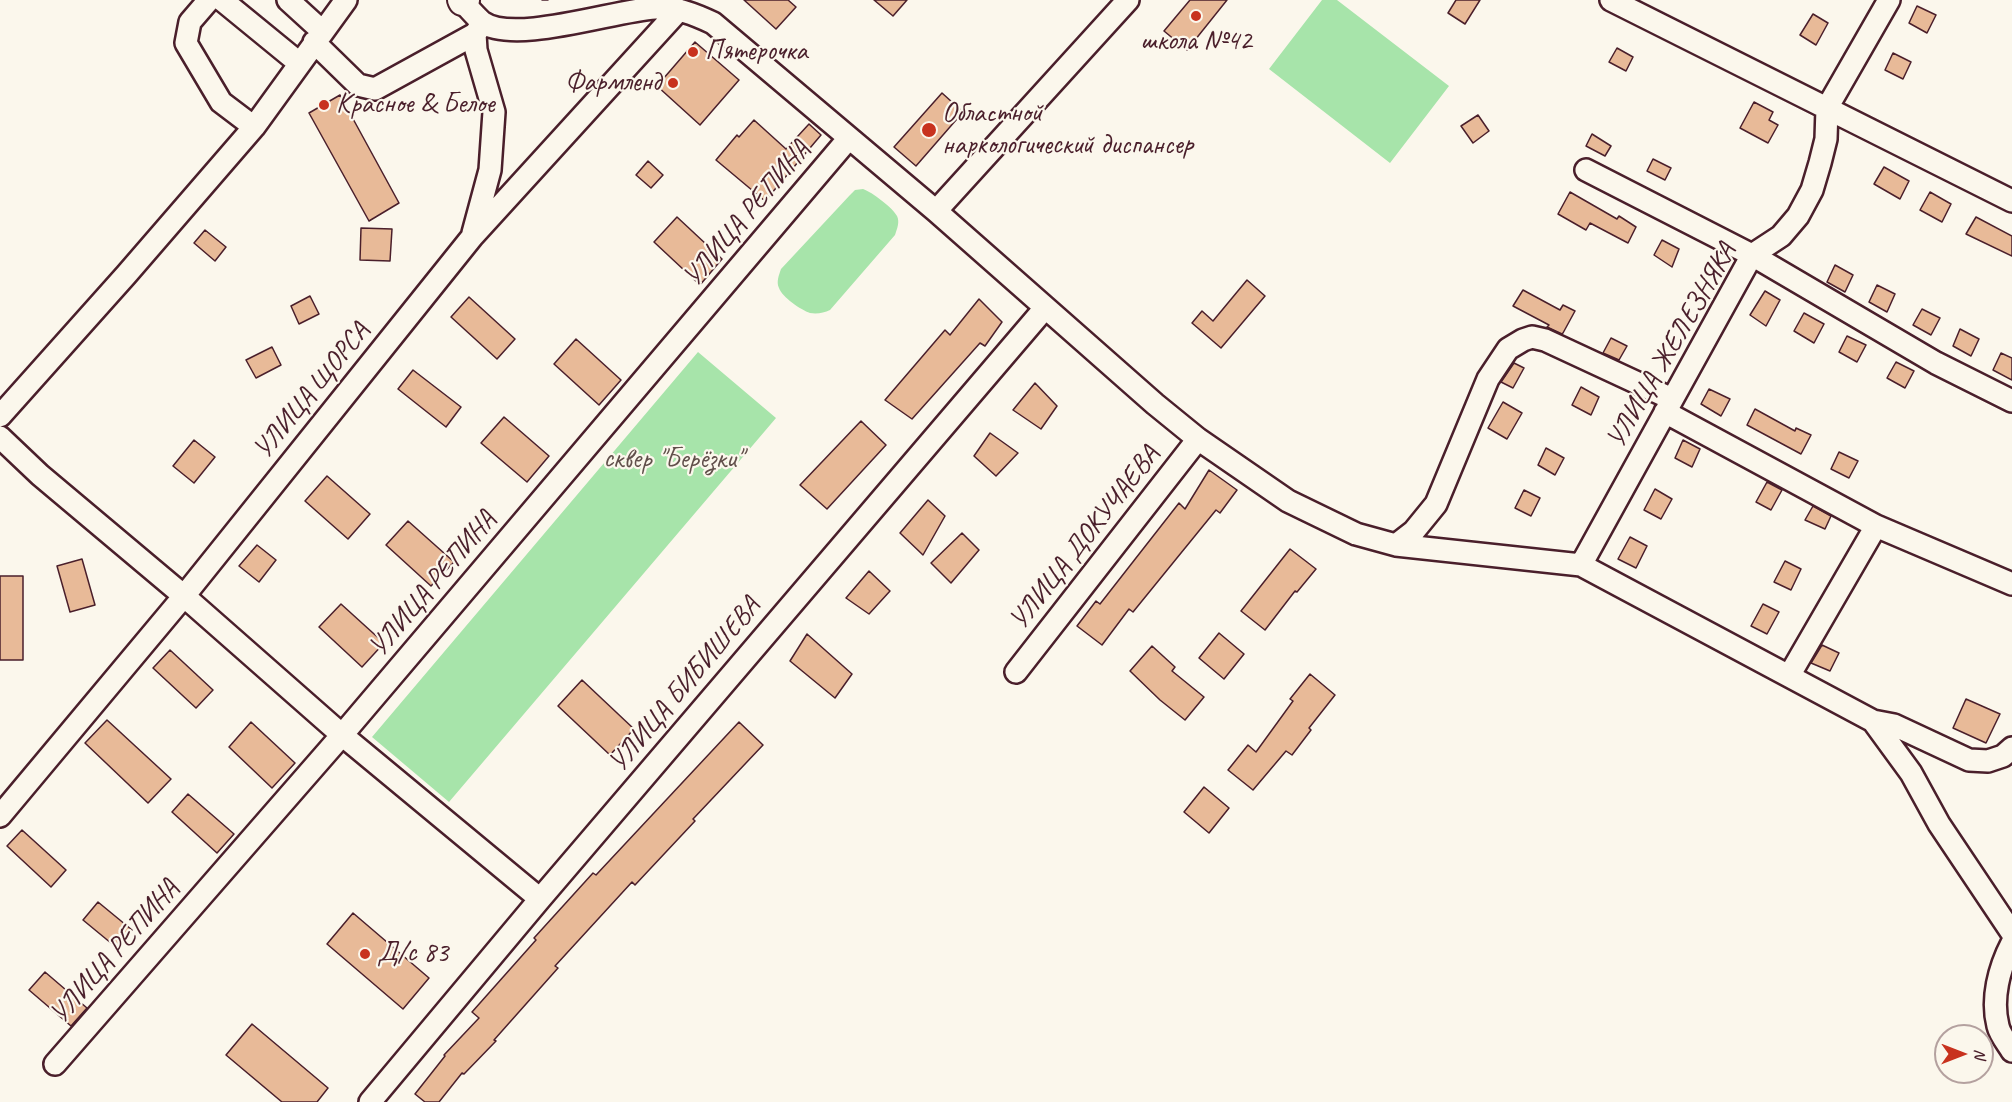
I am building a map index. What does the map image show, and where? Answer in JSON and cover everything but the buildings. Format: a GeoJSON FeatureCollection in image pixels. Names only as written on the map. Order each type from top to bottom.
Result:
{"type":"FeatureCollection","features":[{"type":"Feature","properties":{"kind":"street"},"geometry":{"type":"LineString","coordinates":[[209,0],[190,22],[186,43],[221,102],[254,127]]}},
{"type":"Feature","properties":{"kind":"street"},"geometry":{"type":"LineString","coordinates":[[222,0],[299,63]]}},
{"type":"Feature","properties":{"kind":"street"},"geometry":{"type":"LineString","coordinates":[[288,0],[358,85],[375,89],[479,28],[540,28],[666,6],[693,14],[713,23],[936,211],[1198,439],[1288,501],[1356,534],[1396,545],[1581,565],[1873,721],[1894,725],[1969,760],[1988,761],[2003,756],[2012,748]]}},
{"type":"Feature","properties":{"kind":"street"},"geometry":{"type":"LineString","coordinates":[[0,416],[119,284],[254,127],[346,0]]}},
{"type":"Feature","properties":{"kind":"street"},"geometry":{"type":"LineString","coordinates":[[936,211],[1128,0]]}},
{"type":"Feature","properties":{"kind":"street","name":"УЛИЦА ЖЕЛЕЗНЯКА"},"geometry":{"type":"LineString","coordinates":[[1581,565],[1752,255],[1781,236],[1798,216],[1812,190],[1826,139],[1827,108],[1889,0]]}},
{"type":"Feature","properties":{"kind":"street"},"geometry":{"type":"LineString","coordinates":[[463,1],[479,28],[476,50],[494,112],[490,171],[472,237]]}},
{"type":"Feature","properties":{"kind":"street"},"geometry":{"type":"LineString","coordinates":[[1616,1],[2012,201]]}},
{"type":"Feature","properties":{"kind":"street","name":"УЛИЦА ЩОРСА"},"geometry":{"type":"LineString","coordinates":[[0,816],[184,596],[472,237],[666,6]]}},
{"type":"Feature","properties":{"kind":"street","name":"УЛИЦА РЕПИНА"},"geometry":{"type":"LineString","coordinates":[[55,1064],[342,735],[849,138]]}},
{"type":"Feature","properties":{"kind":"street"},"geometry":{"type":"LineString","coordinates":[[1586,170],[1752,255],[1936,363],[2012,401]]}},
{"type":"Feature","properties":{"kind":"street","name":"УЛИЦА БИБИШЕВА"},"geometry":{"type":"LineString","coordinates":[[370,1102],[540,899],[1045,308]]}},
{"type":"Feature","properties":{"kind":"street"},"geometry":{"type":"LineString","coordinates":[[1396,545],[1414,531],[1436,504],[1488,379],[1508,349],[1532,337],[1545,340],[1668,406],[1876,526],[2012,584]]}},
{"type":"Feature","properties":{"kind":"street"},"geometry":{"type":"LineString","coordinates":[[0,437],[40,475],[184,596],[342,735],[540,899]]}},
{"type":"Feature","properties":{"kind":"street","name":"УЛИЦА ДОКУЧАЕВА"},"geometry":{"type":"LineString","coordinates":[[1016,672],[1198,439]]}},
{"type":"Feature","properties":{"kind":"street"},"geometry":{"type":"LineString","coordinates":[[1789,676],[1876,526]]}},
{"type":"Feature","properties":{"kind":"street"},"geometry":{"type":"LineString","coordinates":[[1873,721],[1911,773],[1939,824],[2012,933]]}},
{"type":"Feature","properties":{"kind":"street"},"geometry":{"type":"LineString","coordinates":[[2012,943],[2002,963],[1996,995],[1998,1027],[2012,1051]]}},
{"type":"Feature","properties":{"kind":"green space"},"geometry":{"type":"Polygon","coordinates":[[[1322,0],[1337,0],[1449,86],[1390,163],[1269,69],[1322,0]]]}},
{"type":"Feature","properties":{"kind":"green space"},"geometry":{"type":"Polygon","coordinates":[[[863,189],[872,193],[895,213],[898,226],[895,235],[830,310],[810,313],[792,303],[781,292],[778,278],[781,269],[855,190],[863,189]]]}},
{"type":"Feature","properties":{"kind":"green space","name":"сквер \"Берёзки\""},"geometry":{"type":"Polygon","coordinates":[[[698,352],[776,418],[449,802],[372,737],[698,352]]]}},
{"type":"Feature","properties":{"kind":"tram line"},"geometry":{"type":"LineString","coordinates":[[542,0],[548,0]]}},
{"type":"Feature","properties":{"kind":"place","name":"школа №42"},"geometry":{"type":"Point","coordinates":[1196,16]}},
{"type":"Feature","properties":{"kind":"place","name":"Пятерочка"},"geometry":{"type":"Point","coordinates":[693,52]}},
{"type":"Feature","properties":{"kind":"place","name":"Фармленд"},"geometry":{"type":"Point","coordinates":[673,83]}},
{"type":"Feature","properties":{"kind":"place","name":"Красное & Белое"},"geometry":{"type":"Point","coordinates":[324,105]}},
{"type":"Feature","properties":{"kind":"place","name":"Областной наркологический диспансер"},"geometry":{"type":"Point","coordinates":[929,130]}},
{"type":"Feature","properties":{"kind":"place","name":"Д/с 83"},"geometry":{"type":"Point","coordinates":[365,954]}}]}
